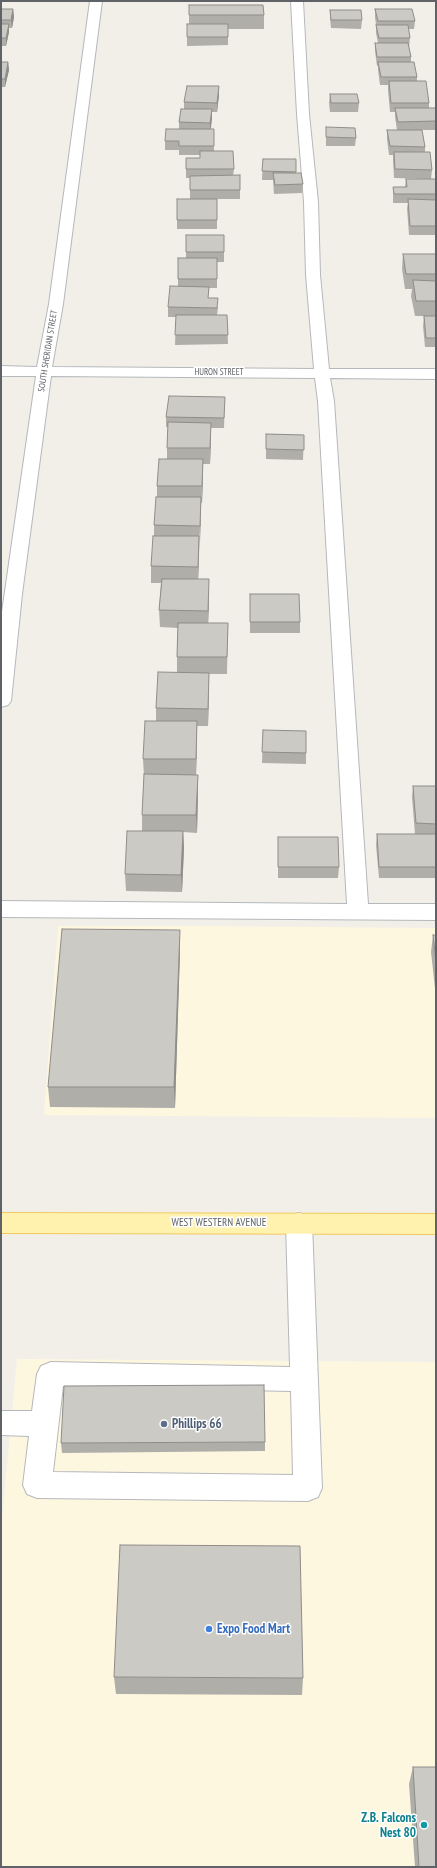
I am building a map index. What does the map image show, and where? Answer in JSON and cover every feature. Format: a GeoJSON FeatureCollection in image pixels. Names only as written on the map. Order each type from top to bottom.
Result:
{"type":"FeatureCollection","features":[{"type":"Feature","properties":{"kind":"main road","name":"WEST WESTERN AVENUE"},"geometry":{"type":"LineString","coordinates":[[1,1223],[299,1222],[436,1224]]}},
{"type":"Feature","properties":{"kind":"street","name":"SOUTH SHERIDAN STREET"},"geometry":{"type":"LineString","coordinates":[[1,702],[13,594],[44,371],[58,288],[96,1]]}},
{"type":"Feature","properties":{"kind":"street"},"geometry":{"type":"LineString","coordinates":[[297,1],[303,114],[311,202],[313,275],[326,401],[358,912]]}},
{"type":"Feature","properties":{"kind":"street","name":"HURON STREET"},"geometry":{"type":"LineString","coordinates":[[1,371],[436,374]]}},
{"type":"Feature","properties":{"kind":"street"},"geometry":{"type":"LineString","coordinates":[[1,909],[436,912]]}},
{"type":"Feature","properties":{"kind":"street"},"geometry":{"type":"LineString","coordinates":[[299,1222],[308,1488],[36,1485],[51,1374],[304,1379]]}},
{"type":"Feature","properties":{"kind":"street"},"geometry":{"type":"LineString","coordinates":[[1,1423],[44,1424]]}},
{"type":"Feature","properties":{"kind":"shaded area"},"geometry":{"type":"Polygon","coordinates":[[[58,926],[436,928],[436,1118],[44,1115],[58,926]]]}},
{"type":"Feature","properties":{"kind":"shaded area"},"geometry":{"type":"Polygon","coordinates":[[[17,1359],[436,1362],[436,1867],[1,1867],[1,1530],[17,1359]]]}},
{"type":"Feature","properties":{"kind":"building"},"geometry":{"type":"Polygon","coordinates":[[[189,5],[263,5],[264,15],[189,15],[189,5]]]}},
{"type":"Feature","properties":{"kind":"building"},"geometry":{"type":"Polygon","coordinates":[[[1,9],[13,9],[11,20],[1,20],[1,9]]]}},
{"type":"Feature","properties":{"kind":"building"},"geometry":{"type":"Polygon","coordinates":[[[375,9],[412,9],[415,21],[378,21],[375,9]]]}},
{"type":"Feature","properties":{"kind":"building"},"geometry":{"type":"Polygon","coordinates":[[[330,10],[361,10],[362,20],[331,20],[330,10]]]}},
{"type":"Feature","properties":{"kind":"building"},"geometry":{"type":"Polygon","coordinates":[[[1,24],[9,24],[6,38],[1,38],[1,24]]]}},
{"type":"Feature","properties":{"kind":"building"},"geometry":{"type":"Polygon","coordinates":[[[187,24],[228,24],[228,37],[187,37],[187,24]]]}},
{"type":"Feature","properties":{"kind":"building"},"geometry":{"type":"Polygon","coordinates":[[[376,25],[408,25],[410,38],[379,38],[376,25]]]}},
{"type":"Feature","properties":{"kind":"building"},"geometry":{"type":"Polygon","coordinates":[[[375,43],[408,43],[411,57],[377,57],[375,43]]]}},
{"type":"Feature","properties":{"kind":"building"},"geometry":{"type":"Polygon","coordinates":[[[1,62],[8,62],[5,79],[1,79],[1,62]]]}},
{"type":"Feature","properties":{"kind":"building"},"geometry":{"type":"Polygon","coordinates":[[[378,62],[414,62],[417,77],[381,77],[378,62]]]}},
{"type":"Feature","properties":{"kind":"building"},"geometry":{"type":"Polygon","coordinates":[[[389,81],[426,81],[429,103],[391,103],[389,81]]]}},
{"type":"Feature","properties":{"kind":"building"},"geometry":{"type":"Polygon","coordinates":[[[187,86],[219,86],[217,103],[184,102],[187,86]]]}},
{"type":"Feature","properties":{"kind":"building"},"geometry":{"type":"Polygon","coordinates":[[[330,94],[357,94],[359,103],[331,103],[330,94]]]}},
{"type":"Feature","properties":{"kind":"building"},"geometry":{"type":"Polygon","coordinates":[[[395,108],[436,108],[436,121],[398,122],[395,108]]]}},
{"type":"Feature","properties":{"kind":"building"},"geometry":{"type":"Polygon","coordinates":[[[181,109],[212,109],[210,123],[179,122],[181,109]]]}},
{"type":"Feature","properties":{"kind":"building"},"geometry":{"type":"Polygon","coordinates":[[[326,127],[355,128],[356,138],[326,137],[326,127]]]}},
{"type":"Feature","properties":{"kind":"building"},"geometry":{"type":"Polygon","coordinates":[[[166,129],[214,129],[214,146],[179,146],[179,141],[165,141],[166,129]]]}},
{"type":"Feature","properties":{"kind":"building"},"geometry":{"type":"Polygon","coordinates":[[[387,130],[422,130],[425,147],[390,146],[387,130]]]}},
{"type":"Feature","properties":{"kind":"building"},"geometry":{"type":"Polygon","coordinates":[[[200,151],[233,151],[234,169],[186,169],[186,158],[200,158],[200,151]]]}},
{"type":"Feature","properties":{"kind":"building"},"geometry":{"type":"Polygon","coordinates":[[[394,152],[430,152],[432,170],[395,169],[394,152]]]}},
{"type":"Feature","properties":{"kind":"building"},"geometry":{"type":"Polygon","coordinates":[[[263,159],[296,159],[296,172],[262,171],[263,159]]]}},
{"type":"Feature","properties":{"kind":"building"},"geometry":{"type":"Polygon","coordinates":[[[273,173],[301,173],[303,184],[275,185],[273,173]]]}},
{"type":"Feature","properties":{"kind":"building"},"geometry":{"type":"Polygon","coordinates":[[[240,175],[240,190],[190,190],[190,176],[240,175]]]}},
{"type":"Feature","properties":{"kind":"building"},"geometry":{"type":"Polygon","coordinates":[[[406,179],[436,179],[436,194],[394,194],[393,187],[407,187],[406,179]]]}},
{"type":"Feature","properties":{"kind":"building"},"geometry":{"type":"Polygon","coordinates":[[[177,199],[217,199],[217,220],[177,220],[177,199]]]}},
{"type":"Feature","properties":{"kind":"building"},"geometry":{"type":"Polygon","coordinates":[[[408,199],[436,200],[436,226],[410,226],[408,199]]]}},
{"type":"Feature","properties":{"kind":"building"},"geometry":{"type":"Polygon","coordinates":[[[186,235],[224,235],[224,252],[186,252],[186,235]]]}},
{"type":"Feature","properties":{"kind":"building"},"geometry":{"type":"Polygon","coordinates":[[[403,254],[436,254],[436,274],[406,274],[403,254]]]}},
{"type":"Feature","properties":{"kind":"building"},"geometry":{"type":"Polygon","coordinates":[[[178,258],[217,258],[217,279],[178,279],[178,258]]]}},
{"type":"Feature","properties":{"kind":"building"},"geometry":{"type":"Polygon","coordinates":[[[413,280],[436,281],[436,301],[416,301],[413,280]]]}},
{"type":"Feature","properties":{"kind":"building"},"geometry":{"type":"Polygon","coordinates":[[[170,286],[209,287],[208,298],[218,298],[217,308],[168,307],[170,286]]]}},
{"type":"Feature","properties":{"kind":"building"},"geometry":{"type":"Polygon","coordinates":[[[176,315],[227,315],[228,335],[175,335],[176,315]]]}},
{"type":"Feature","properties":{"kind":"building"},"geometry":{"type":"Polygon","coordinates":[[[424,316],[436,316],[436,338],[426,338],[424,316]]]}},
{"type":"Feature","properties":{"kind":"building"},"geometry":{"type":"Polygon","coordinates":[[[169,396],[225,397],[224,418],[166,417],[169,396]]]}},
{"type":"Feature","properties":{"kind":"building"},"geometry":{"type":"Polygon","coordinates":[[[168,422],[211,423],[210,448],[167,448],[168,422]]]}},
{"type":"Feature","properties":{"kind":"building"},"geometry":{"type":"Polygon","coordinates":[[[266,434],[304,435],[304,450],[266,449],[266,434]]]}},
{"type":"Feature","properties":{"kind":"building"},"geometry":{"type":"Polygon","coordinates":[[[159,459],[203,459],[202,486],[157,486],[159,459]]]}},
{"type":"Feature","properties":{"kind":"building"},"geometry":{"type":"Polygon","coordinates":[[[156,497],[201,497],[200,526],[154,525],[156,497]]]}},
{"type":"Feature","properties":{"kind":"building"},"geometry":{"type":"Polygon","coordinates":[[[153,536],[199,536],[198,567],[151,566],[153,536]]]}},
{"type":"Feature","properties":{"kind":"building"},"geometry":{"type":"Polygon","coordinates":[[[162,579],[209,579],[208,611],[159,610],[162,579]]]}},
{"type":"Feature","properties":{"kind":"building"},"geometry":{"type":"Polygon","coordinates":[[[250,594],[299,594],[300,622],[250,622],[250,594]]]}},
{"type":"Feature","properties":{"kind":"building"},"geometry":{"type":"Polygon","coordinates":[[[178,623],[228,623],[227,657],[177,657],[178,623]]]}},
{"type":"Feature","properties":{"kind":"building"},"geometry":{"type":"Polygon","coordinates":[[[158,672],[209,673],[208,709],[156,708],[158,672]]]}},
{"type":"Feature","properties":{"kind":"building"},"geometry":{"type":"Polygon","coordinates":[[[145,721],[197,721],[196,759],[143,759],[145,721]]]}},
{"type":"Feature","properties":{"kind":"building"},"geometry":{"type":"Polygon","coordinates":[[[263,730],[306,731],[306,753],[262,752],[263,730]]]}},
{"type":"Feature","properties":{"kind":"building"},"geometry":{"type":"Polygon","coordinates":[[[144,774],[198,775],[196,815],[142,815],[144,774]]]}},
{"type":"Feature","properties":{"kind":"building"},"geometry":{"type":"Polygon","coordinates":[[[413,786],[436,786],[436,824],[416,823],[413,786]]]}},
{"type":"Feature","properties":{"kind":"building"},"geometry":{"type":"Polygon","coordinates":[[[127,831],[183,831],[181,875],[125,874],[127,831]]]}},
{"type":"Feature","properties":{"kind":"building"},"geometry":{"type":"Polygon","coordinates":[[[377,834],[436,834],[436,867],[379,867],[377,834]]]}},
{"type":"Feature","properties":{"kind":"building"},"geometry":{"type":"Polygon","coordinates":[[[278,837],[338,837],[339,867],[278,867],[278,837]]]}},
{"type":"Feature","properties":{"kind":"building"},"geometry":{"type":"Polygon","coordinates":[[[62,929],[180,930],[174,1087],[48,1087],[62,929]]]}},
{"type":"Feature","properties":{"kind":"building"},"geometry":{"type":"Polygon","coordinates":[[[433,935],[436,935],[436,961],[433,935]]]}},
{"type":"Feature","properties":{"kind":"building","name":"Phillips 66"},"geometry":{"type":"Polygon","coordinates":[[[264,1385],[265,1442],[61,1443],[64,1386],[264,1385]]]}},
{"type":"Feature","properties":{"kind":"building","name":"Expo Food Mart"},"geometry":{"type":"Polygon","coordinates":[[[120,1545],[300,1546],[303,1678],[114,1677],[120,1545]]]}},
{"type":"Feature","properties":{"kind":"building","name":"Z.B. Falcons Nest 80"},"geometry":{"type":"Polygon","coordinates":[[[413,1767],[436,1767],[436,1867],[419,1867],[413,1767]]]}},
{"type":"Feature","properties":{"kind":"place","name":"Phillips 66"},"geometry":{"type":"Point","coordinates":[164,1424]}},
{"type":"Feature","properties":{"kind":"place","name":"Expo Food Mart"},"geometry":{"type":"Point","coordinates":[209,1629]}},
{"type":"Feature","properties":{"kind":"place","name":"Z.B. Falcons Nest 80"},"geometry":{"type":"Point","coordinates":[424,1825]}}]}
